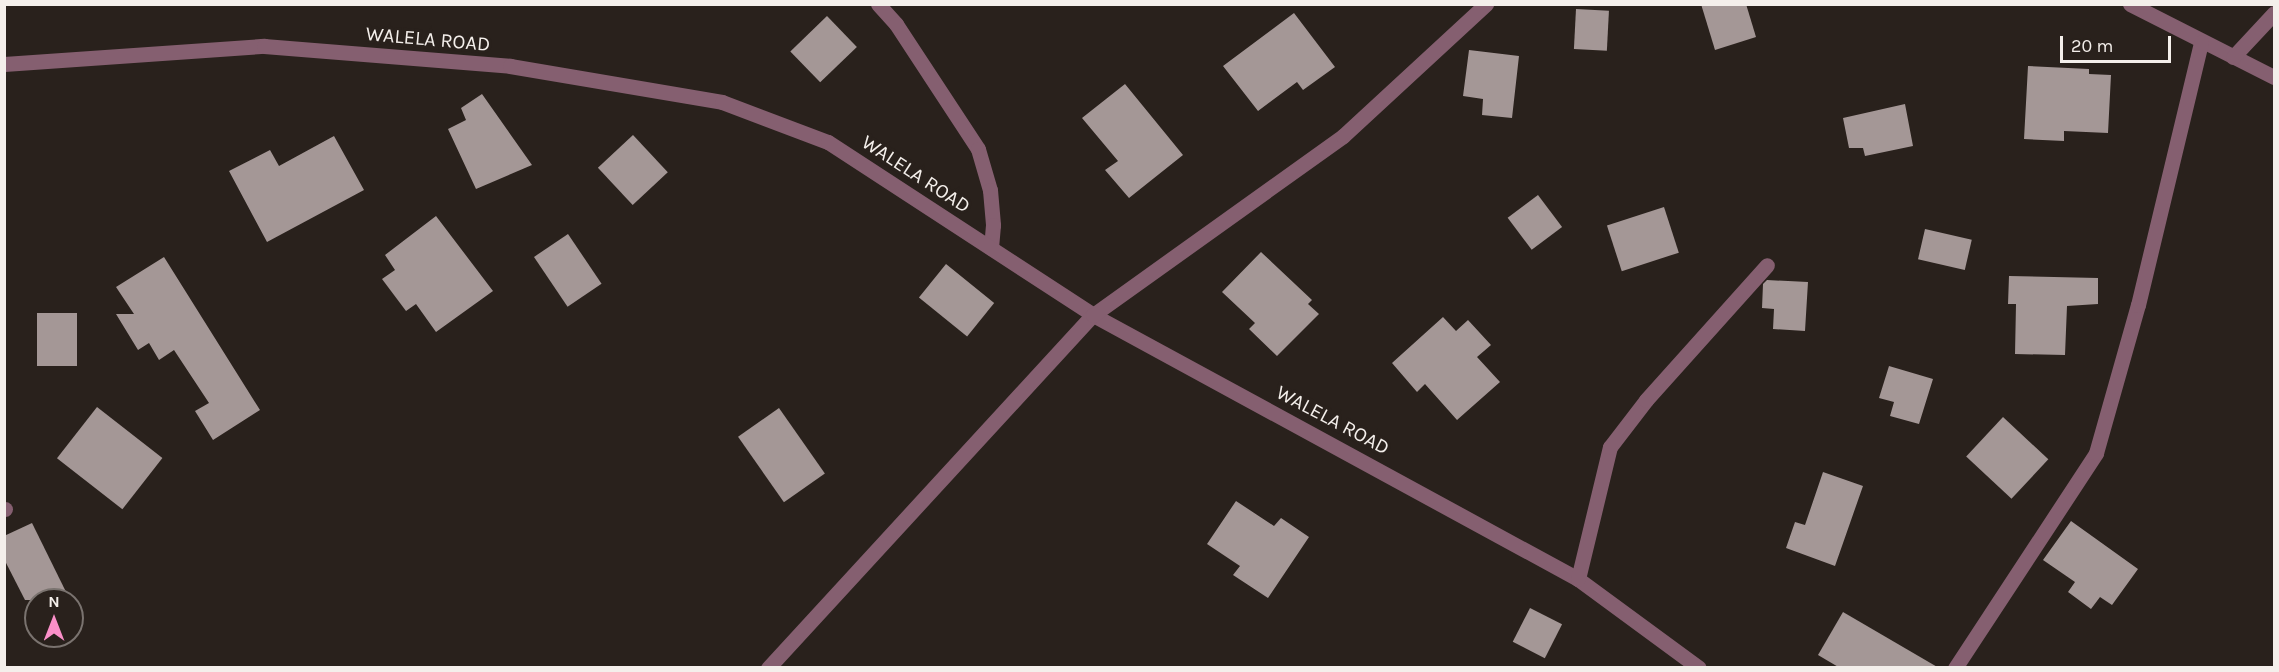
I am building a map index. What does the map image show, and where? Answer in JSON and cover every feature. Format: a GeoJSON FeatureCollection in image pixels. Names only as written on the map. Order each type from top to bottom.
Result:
{"type":"FeatureCollection","features":[{"type":"Feature","properties":{"kind":"street"},"geometry":{"type":"LineString","coordinates":[[878,4],[896,24],[978,149],[990,190],[993,225],[991,249]]}},
{"type":"Feature","properties":{"kind":"street"},"geometry":{"type":"LineString","coordinates":[[768,668],[1093,315],[1343,136],[1486,4]]}},
{"type":"Feature","properties":{"kind":"street"},"geometry":{"type":"LineString","coordinates":[[2130,4],[2274,77]]}},
{"type":"Feature","properties":{"kind":"street"},"geometry":{"type":"LineString","coordinates":[[2233,57],[2274,13]]}},
{"type":"Feature","properties":{"kind":"street"},"geometry":{"type":"LineString","coordinates":[[1955,668],[2096,453],[2138,305],[2201,42]]}},
{"type":"Feature","properties":{"kind":"street","name":"WALELA ROAD"},"geometry":{"type":"LineString","coordinates":[[4,64],[264,46],[510,66],[722,102],[828,142],[1093,315],[1578,579],[1699,668]]}},
{"type":"Feature","properties":{"kind":"street"},"geometry":{"type":"LineString","coordinates":[[1578,579],[1610,447],[1646,400],[1767,265]]}},
{"type":"Feature","properties":{"kind":"building"},"geometry":{"type":"Polygon","coordinates":[[[1701,4],[1746,4],[1756,37],[1715,50],[1701,4]]]}},
{"type":"Feature","properties":{"kind":"building"},"geometry":{"type":"Polygon","coordinates":[[[1576,9],[1609,11],[1607,51],[1574,49],[1576,9]]]}},
{"type":"Feature","properties":{"kind":"building"},"geometry":{"type":"Polygon","coordinates":[[[1294,13],[1335,67],[1303,90],[1297,82],[1258,111],[1223,66],[1294,13]]]}},
{"type":"Feature","properties":{"kind":"building"},"geometry":{"type":"Polygon","coordinates":[[[827,16],[857,47],[820,82],[790,51],[827,16]]]}},
{"type":"Feature","properties":{"kind":"building"},"geometry":{"type":"Polygon","coordinates":[[[1469,50],[1519,56],[1512,118],[1482,115],[1483,99],[1463,96],[1469,50]]]}},
{"type":"Feature","properties":{"kind":"building"},"geometry":{"type":"Polygon","coordinates":[[[2028,66],[2089,69],[2089,74],[2111,75],[2108,133],[2064,131],[2064,141],[2024,139],[2028,66]]]}},
{"type":"Feature","properties":{"kind":"building"},"geometry":{"type":"Polygon","coordinates":[[[1125,84],[1183,155],[1129,198],[1105,170],[1118,161],[1082,118],[1125,84]]]}},
{"type":"Feature","properties":{"kind":"building"},"geometry":{"type":"Polygon","coordinates":[[[482,94],[532,165],[476,189],[448,129],[466,120],[461,108],[482,94]]]}},
{"type":"Feature","properties":{"kind":"building"},"geometry":{"type":"Polygon","coordinates":[[[1905,104],[1913,146],[1865,156],[1863,148],[1849,148],[1843,118],[1905,104]]]}},
{"type":"Feature","properties":{"kind":"building"},"geometry":{"type":"Polygon","coordinates":[[[633,135],[668,172],[633,205],[598,168],[633,135]]]}},
{"type":"Feature","properties":{"kind":"building"},"geometry":{"type":"Polygon","coordinates":[[[334,136],[364,190],[267,242],[229,171],[270,150],[279,166],[334,136]]]}},
{"type":"Feature","properties":{"kind":"building"},"geometry":{"type":"Polygon","coordinates":[[[1538,195],[1562,227],[1532,250],[1508,218],[1538,195]]]}},
{"type":"Feature","properties":{"kind":"building"},"geometry":{"type":"Polygon","coordinates":[[[1664,207],[1679,253],[1622,271],[1607,226],[1664,207]]]}},
{"type":"Feature","properties":{"kind":"building"},"geometry":{"type":"Polygon","coordinates":[[[436,216],[493,291],[436,332],[416,304],[406,311],[382,279],[395,270],[385,255],[436,216]]]}},
{"type":"Feature","properties":{"kind":"building"},"geometry":{"type":"Polygon","coordinates":[[[1925,229],[1972,240],[1965,270],[1918,259],[1925,229]]]}},
{"type":"Feature","properties":{"kind":"building"},"geometry":{"type":"Polygon","coordinates":[[[568,234],[602,284],[568,307],[534,257],[568,234]]]}},
{"type":"Feature","properties":{"kind":"building"},"geometry":{"type":"Polygon","coordinates":[[[1261,252],[1312,300],[1308,304],[1319,314],[1277,356],[1249,329],[1255,323],[1222,292],[1261,252]]]}},
{"type":"Feature","properties":{"kind":"building"},"geometry":{"type":"Polygon","coordinates":[[[164,257],[260,410],[213,440],[195,411],[209,403],[174,350],[159,360],[149,343],[138,350],[116,314],[134,314],[116,287],[164,257]]]}},
{"type":"Feature","properties":{"kind":"building"},"geometry":{"type":"Polygon","coordinates":[[[946,264],[994,303],[967,336],[919,297],[946,264]]]}},
{"type":"Feature","properties":{"kind":"building"},"geometry":{"type":"Polygon","coordinates":[[[2009,276],[2098,278],[2098,304],[2067,306],[2065,355],[2015,354],[2016,304],[2008,304],[2009,276]]]}},
{"type":"Feature","properties":{"kind":"building"},"geometry":{"type":"Polygon","coordinates":[[[1767,280],[1808,282],[1805,331],[1773,329],[1774,309],[1762,308],[1763,284],[1767,280]]]}},
{"type":"Feature","properties":{"kind":"building"},"geometry":{"type":"Polygon","coordinates":[[[37,313],[77,313],[77,366],[37,366],[37,313]]]}},
{"type":"Feature","properties":{"kind":"building"},"geometry":{"type":"Polygon","coordinates":[[[1443,317],[1456,331],[1468,320],[1491,345],[1477,357],[1500,382],[1457,420],[1425,384],[1417,392],[1392,363],[1443,317]]]}},
{"type":"Feature","properties":{"kind":"building"},"geometry":{"type":"Polygon","coordinates":[[[1889,366],[1933,379],[1919,424],[1890,416],[1894,402],[1879,398],[1889,366]]]}},
{"type":"Feature","properties":{"kind":"building"},"geometry":{"type":"Polygon","coordinates":[[[97,407],[162,458],[122,509],[57,458],[97,407]]]}},
{"type":"Feature","properties":{"kind":"building"},"geometry":{"type":"Polygon","coordinates":[[[779,408],[825,474],[784,502],[738,437],[779,408]]]}},
{"type":"Feature","properties":{"kind":"building"},"geometry":{"type":"Polygon","coordinates":[[[2003,417],[2048,459],[2012,499],[1966,456],[2003,417]]]}},
{"type":"Feature","properties":{"kind":"building"},"geometry":{"type":"Polygon","coordinates":[[[1823,472],[1863,486],[1835,566],[1786,548],[1795,522],[1805,525],[1823,472]]]}},
{"type":"Feature","properties":{"kind":"building"},"geometry":{"type":"Polygon","coordinates":[[[1236,501],[1274,526],[1281,518],[1309,537],[1268,598],[1233,575],[1240,566],[1207,544],[1236,501]]]}},
{"type":"Feature","properties":{"kind":"building"},"geometry":{"type":"Polygon","coordinates":[[[2071,521],[2138,569],[2112,605],[2100,597],[2091,609],[2068,592],[2075,582],[2043,560],[2071,521]]]}},
{"type":"Feature","properties":{"kind":"building"},"geometry":{"type":"Polygon","coordinates":[[[32,523],[64,588],[24,588],[24,598],[4,559],[4,536],[32,523]]]}},
{"type":"Feature","properties":{"kind":"building"},"geometry":{"type":"Polygon","coordinates":[[[1530,608],[1562,624],[1545,658],[1513,642],[1530,608]]]}},
{"type":"Feature","properties":{"kind":"building"},"geometry":{"type":"Polygon","coordinates":[[[1843,612],[1939,668],[1840,668],[1818,655],[1843,612]]]}}]}
